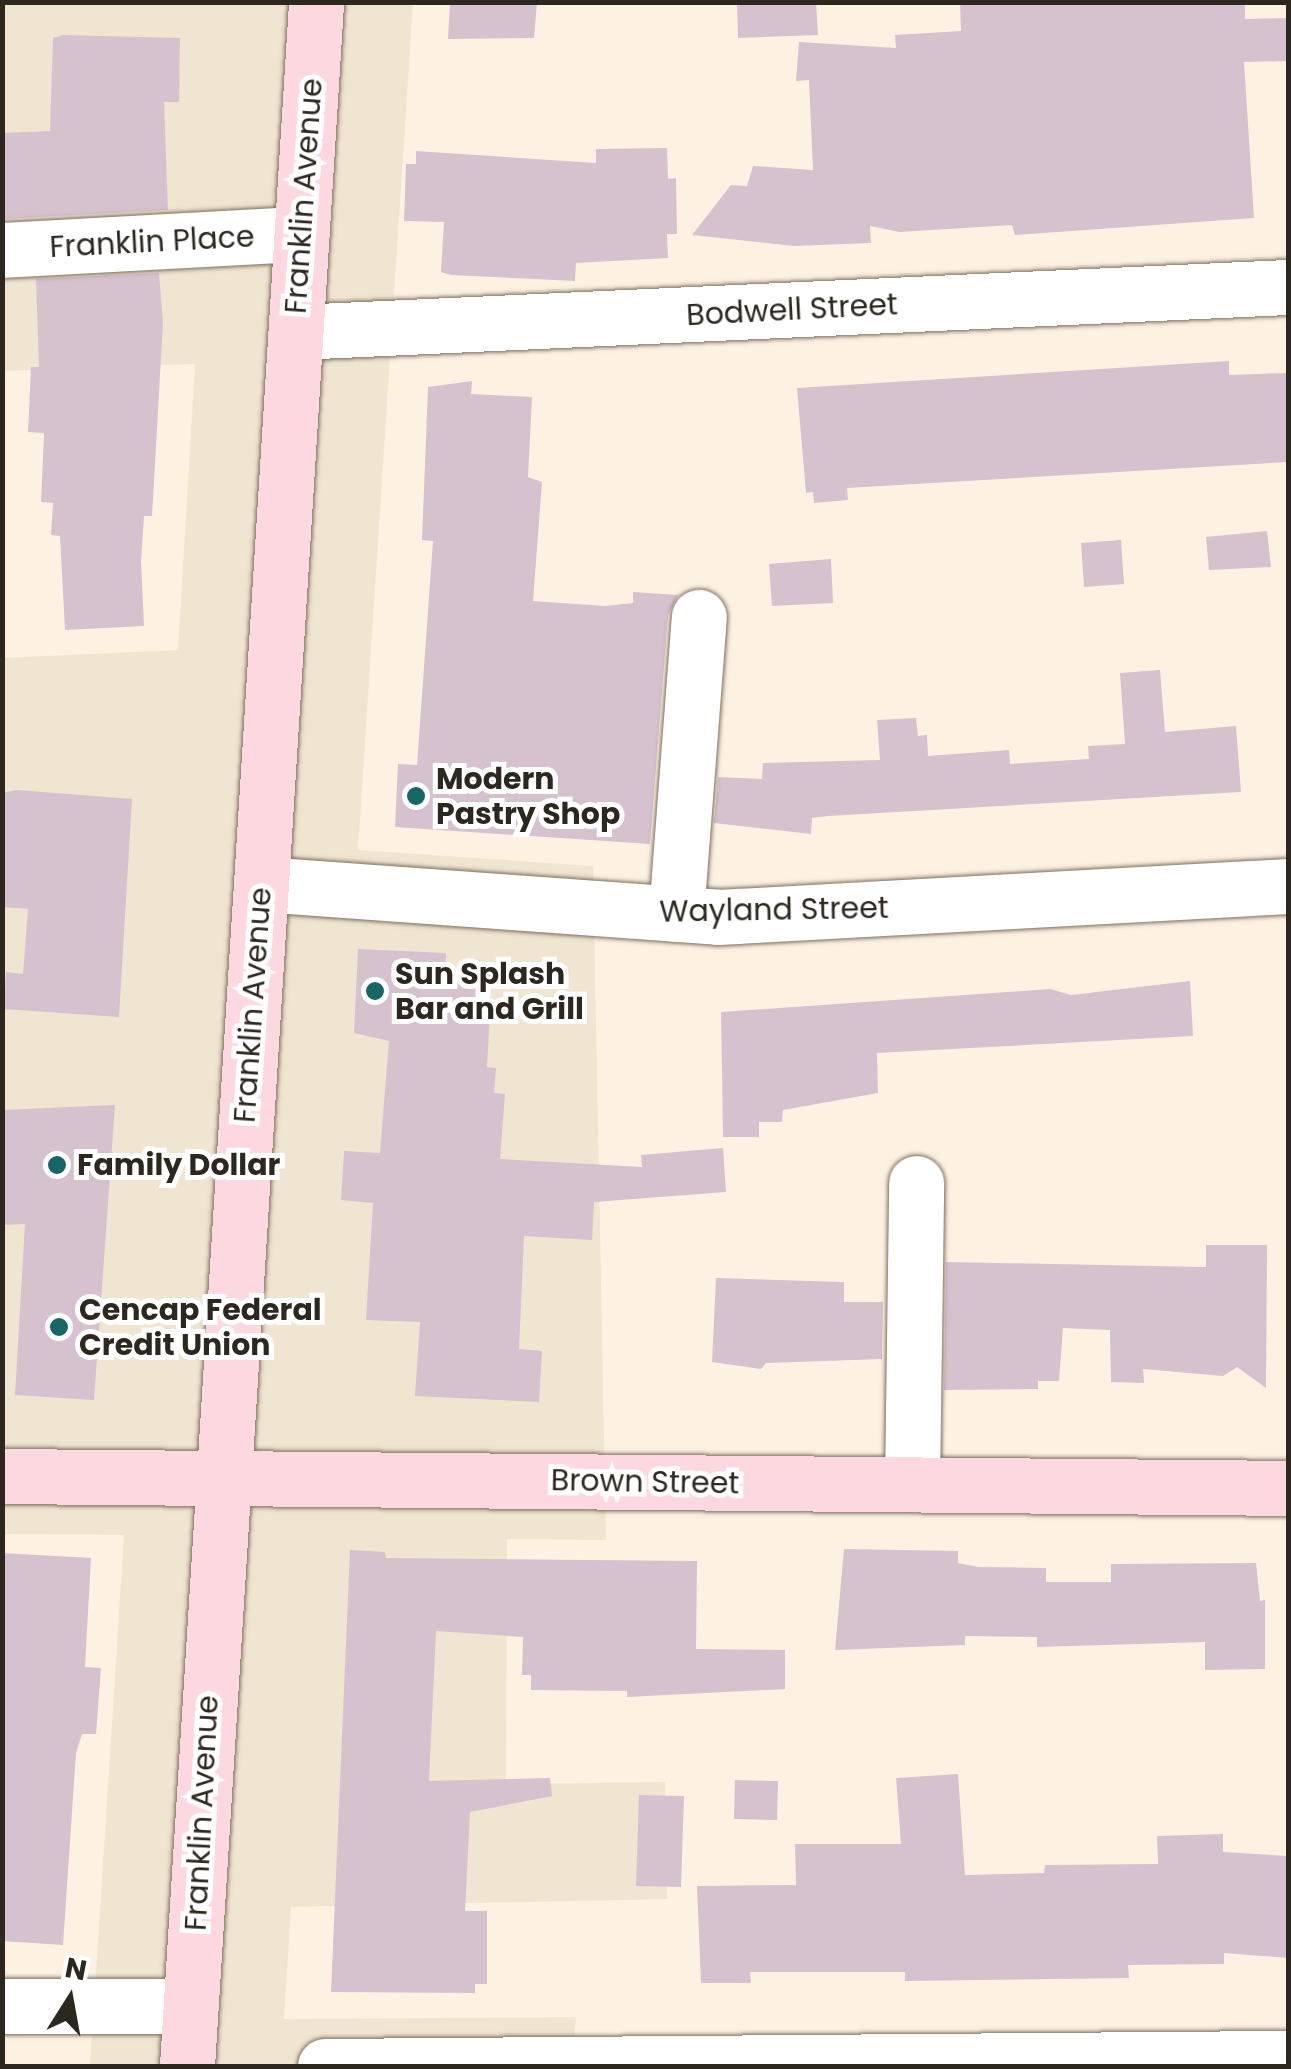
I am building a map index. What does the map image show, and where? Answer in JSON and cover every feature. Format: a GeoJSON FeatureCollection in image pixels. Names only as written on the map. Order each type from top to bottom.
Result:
{"type":"FeatureCollection","features":[{"type":"Feature","properties":{"kind":"main road","name":"Franklin Avenue"},"geometry":{"type":"LineString","coordinates":[[187,2066],[316,2]]}},
{"type":"Feature","properties":{"kind":"main road","name":"Brown Street"},"geometry":{"type":"LineString","coordinates":[[2,1476],[1288,1488]]}},
{"type":"Feature","properties":{"kind":"street","name":"Franklin Place"},"geometry":{"type":"LineString","coordinates":[[2,250],[302,234]]}},
{"type":"Feature","properties":{"kind":"street","name":"Bodwell Street"},"geometry":{"type":"LineString","coordinates":[[296,332],[1288,288]]}},
{"type":"Feature","properties":{"kind":"street"},"geometry":{"type":"LineString","coordinates":[[676,914],[699,618]]}},
{"type":"Feature","properties":{"kind":"street","name":"Wayland Street"},"geometry":{"type":"LineString","coordinates":[[261,884],[676,914],[1288,886]]}},
{"type":"Feature","properties":{"kind":"street"},"geometry":{"type":"LineString","coordinates":[[912,1484],[916,1183]]}},
{"type":"Feature","properties":{"kind":"street"},"geometry":{"type":"LineString","coordinates":[[2,2006],[190,2006]]}},
{"type":"Feature","properties":{"kind":"street"},"geometry":{"type":"LineString","coordinates":[[326,2066],[1288,2058]]}},
{"type":"Feature","properties":{"kind":"shaded area"},"geometry":{"type":"Polygon","coordinates":[[[3,3],[413,3],[358,850],[593,866],[606,1540],[507,1539],[506,1784],[665,1782],[667,1899],[291,1907],[284,2019],[576,2017],[572,2066],[90,2066],[124,1535],[3,1534],[2,658],[178,650],[195,364],[3,371],[3,3]]]}},
{"type":"Feature","properties":{"kind":"building"},"geometry":{"type":"Polygon","coordinates":[[[450,2],[537,2],[534,38],[448,39],[450,2]]]}},
{"type":"Feature","properties":{"kind":"building"},"geometry":{"type":"Polygon","coordinates":[[[737,2],[816,2],[818,35],[738,38],[737,2]]]}},
{"type":"Feature","properties":{"kind":"building"},"geometry":{"type":"Polygon","coordinates":[[[960,2],[1245,2],[1245,19],[1288,18],[1288,61],[1244,62],[1254,218],[1015,235],[1012,225],[900,232],[870,226],[871,243],[794,246],[692,235],[731,185],[747,186],[753,166],[813,170],[809,80],[796,81],[799,42],[896,48],[895,35],[961,31],[960,2]]]}},
{"type":"Feature","properties":{"kind":"building"},"geometry":{"type":"Polygon","coordinates":[[[53,38],[180,38],[179,102],[164,102],[168,210],[2,219],[2,133],[50,131],[53,38]]]}},
{"type":"Feature","properties":{"kind":"building"},"geometry":{"type":"Polygon","coordinates":[[[667,148],[668,179],[676,178],[677,234],[667,234],[668,258],[576,263],[575,281],[451,275],[441,272],[444,222],[404,221],[406,164],[416,164],[416,151],[596,163],[596,149],[667,148]]]}},
{"type":"Feature","properties":{"kind":"building"},"geometry":{"type":"Polygon","coordinates":[[[159,273],[163,323],[152,516],[144,516],[141,561],[144,626],[65,630],[60,536],[51,535],[53,503],[41,502],[44,433],[28,432],[31,367],[39,367],[36,279],[159,273]]]}},
{"type":"Feature","properties":{"kind":"building"},"geometry":{"type":"Polygon","coordinates":[[[1229,361],[1229,375],[1288,373],[1288,462],[847,488],[848,500],[814,503],[813,492],[806,493],[797,388],[1229,361]]]}},
{"type":"Feature","properties":{"kind":"building"},"geometry":{"type":"Polygon","coordinates":[[[472,381],[471,394],[532,397],[528,477],[542,482],[533,601],[605,606],[633,603],[633,592],[678,595],[668,615],[650,844],[395,827],[398,764],[417,765],[433,541],[422,540],[428,387],[472,381]]]}},
{"type":"Feature","properties":{"kind":"building"},"geometry":{"type":"Polygon","coordinates":[[[1267,531],[1271,567],[1209,570],[1206,537],[1267,531]]]}},
{"type":"Feature","properties":{"kind":"building"},"geometry":{"type":"Polygon","coordinates":[[[1121,540],[1124,584],[1084,587],[1081,543],[1121,540]]]}},
{"type":"Feature","properties":{"kind":"building"},"geometry":{"type":"Polygon","coordinates":[[[831,559],[833,603],[772,606],[769,564],[831,559]]]}},
{"type":"Feature","properties":{"kind":"building"},"geometry":{"type":"Polygon","coordinates":[[[1160,670],[1165,732],[1236,726],[1241,792],[828,816],[812,818],[811,834],[714,823],[718,777],[762,779],[763,763],[880,760],[877,720],[916,718],[918,736],[927,735],[928,756],[1009,750],[1010,764],[1089,759],[1088,746],[1125,744],[1120,673],[1160,670]]]}},
{"type":"Feature","properties":{"kind":"building"},"geometry":{"type":"Polygon","coordinates":[[[17,790],[132,799],[119,1017],[4,1009],[6,972],[23,974],[28,909],[2,907],[2,793],[17,790]]]}},
{"type":"Feature","properties":{"kind":"building"},"geometry":{"type":"Polygon","coordinates":[[[358,949],[446,953],[445,971],[492,974],[487,1067],[496,1068],[494,1093],[505,1094],[500,1159],[642,1167],[641,1155],[723,1148],[726,1192],[594,1202],[592,1240],[524,1236],[519,1349],[542,1351],[539,1402],[415,1396],[420,1322],[366,1320],[373,1203],[341,1200],[344,1151],[380,1153],[389,1041],[354,1033],[358,949]]]}},
{"type":"Feature","properties":{"kind":"building"},"geometry":{"type":"Polygon","coordinates":[[[1190,981],[1193,1036],[877,1053],[878,1093],[783,1110],[782,1122],[759,1122],[759,1137],[723,1137],[721,1012],[1050,989],[1071,995],[1190,981]]]}},
{"type":"Feature","properties":{"kind":"building"},"geometry":{"type":"Polygon","coordinates":[[[115,1105],[94,1400],[15,1395],[25,1224],[2,1225],[2,1110],[115,1105]]]}},
{"type":"Feature","properties":{"kind":"building"},"geometry":{"type":"Polygon","coordinates":[[[1206,1245],[1267,1245],[1266,1388],[1237,1367],[1223,1376],[1143,1369],[1144,1383],[1111,1382],[1110,1330],[1063,1328],[1059,1381],[1038,1381],[1038,1389],[944,1390],[946,1262],[1206,1267],[1206,1245]]]}},
{"type":"Feature","properties":{"kind":"building"},"geometry":{"type":"Polygon","coordinates":[[[716,1278],[844,1282],[844,1302],[883,1302],[882,1359],[766,1363],[761,1369],[712,1362],[716,1278]]]}},
{"type":"Feature","properties":{"kind":"building"},"geometry":{"type":"Polygon","coordinates":[[[844,1549],[958,1551],[958,1563],[978,1567],[1046,1568],[1046,1582],[1111,1582],[1111,1564],[1256,1563],[1260,1601],[1265,1600],[1265,1669],[1205,1670],[1205,1642],[1037,1647],[1037,1637],[965,1636],[965,1645],[835,1650],[844,1549]]]}},
{"type":"Feature","properties":{"kind":"building"},"geometry":{"type":"Polygon","coordinates":[[[350,1550],[385,1552],[386,1558],[697,1561],[696,1649],[785,1650],[785,1689],[627,1697],[627,1691],[531,1690],[531,1675],[522,1675],[523,1637],[436,1631],[429,1781],[550,1778],[552,1796],[470,1812],[465,1911],[487,1911],[487,1984],[475,1984],[475,1993],[331,1992],[350,1550]]]}},
{"type":"Feature","properties":{"kind":"building"},"geometry":{"type":"Polygon","coordinates":[[[2,1553],[91,1558],[85,1667],[101,1668],[96,1734],[82,1734],[76,1753],[63,1945],[2,1941],[2,1553]]]}},
{"type":"Feature","properties":{"kind":"building"},"geometry":{"type":"Polygon","coordinates":[[[958,1774],[965,1875],[1044,1873],[1045,1865],[1158,1864],[1157,1836],[1223,1834],[1223,1852],[1288,1856],[1288,1958],[1224,1953],[1224,1964],[1128,1965],[1129,1978],[905,1981],[905,1972],[750,1972],[751,1983],[701,1983],[697,1886],[796,1885],[795,1844],[901,1844],[896,1778],[958,1774]]]}},
{"type":"Feature","properties":{"kind":"building"},"geometry":{"type":"Polygon","coordinates":[[[735,1780],[778,1781],[777,1820],[734,1819],[735,1780]]]}},
{"type":"Feature","properties":{"kind":"building"},"geometry":{"type":"Polygon","coordinates":[[[639,1795],[684,1796],[681,1887],[636,1886],[639,1795]]]}},
{"type":"Feature","properties":{"kind":"place","name":"Modern Pastry Shop"},"geometry":{"type":"Point","coordinates":[416,796]}},
{"type":"Feature","properties":{"kind":"place","name":"Sun Splash Bar and Grill"},"geometry":{"type":"Point","coordinates":[375,991]}},
{"type":"Feature","properties":{"kind":"place","name":"Family Dollar"},"geometry":{"type":"Point","coordinates":[57,1165]}},
{"type":"Feature","properties":{"kind":"place","name":"Cencap Federal Credit Union"},"geometry":{"type":"Point","coordinates":[59,1327]}}]}
